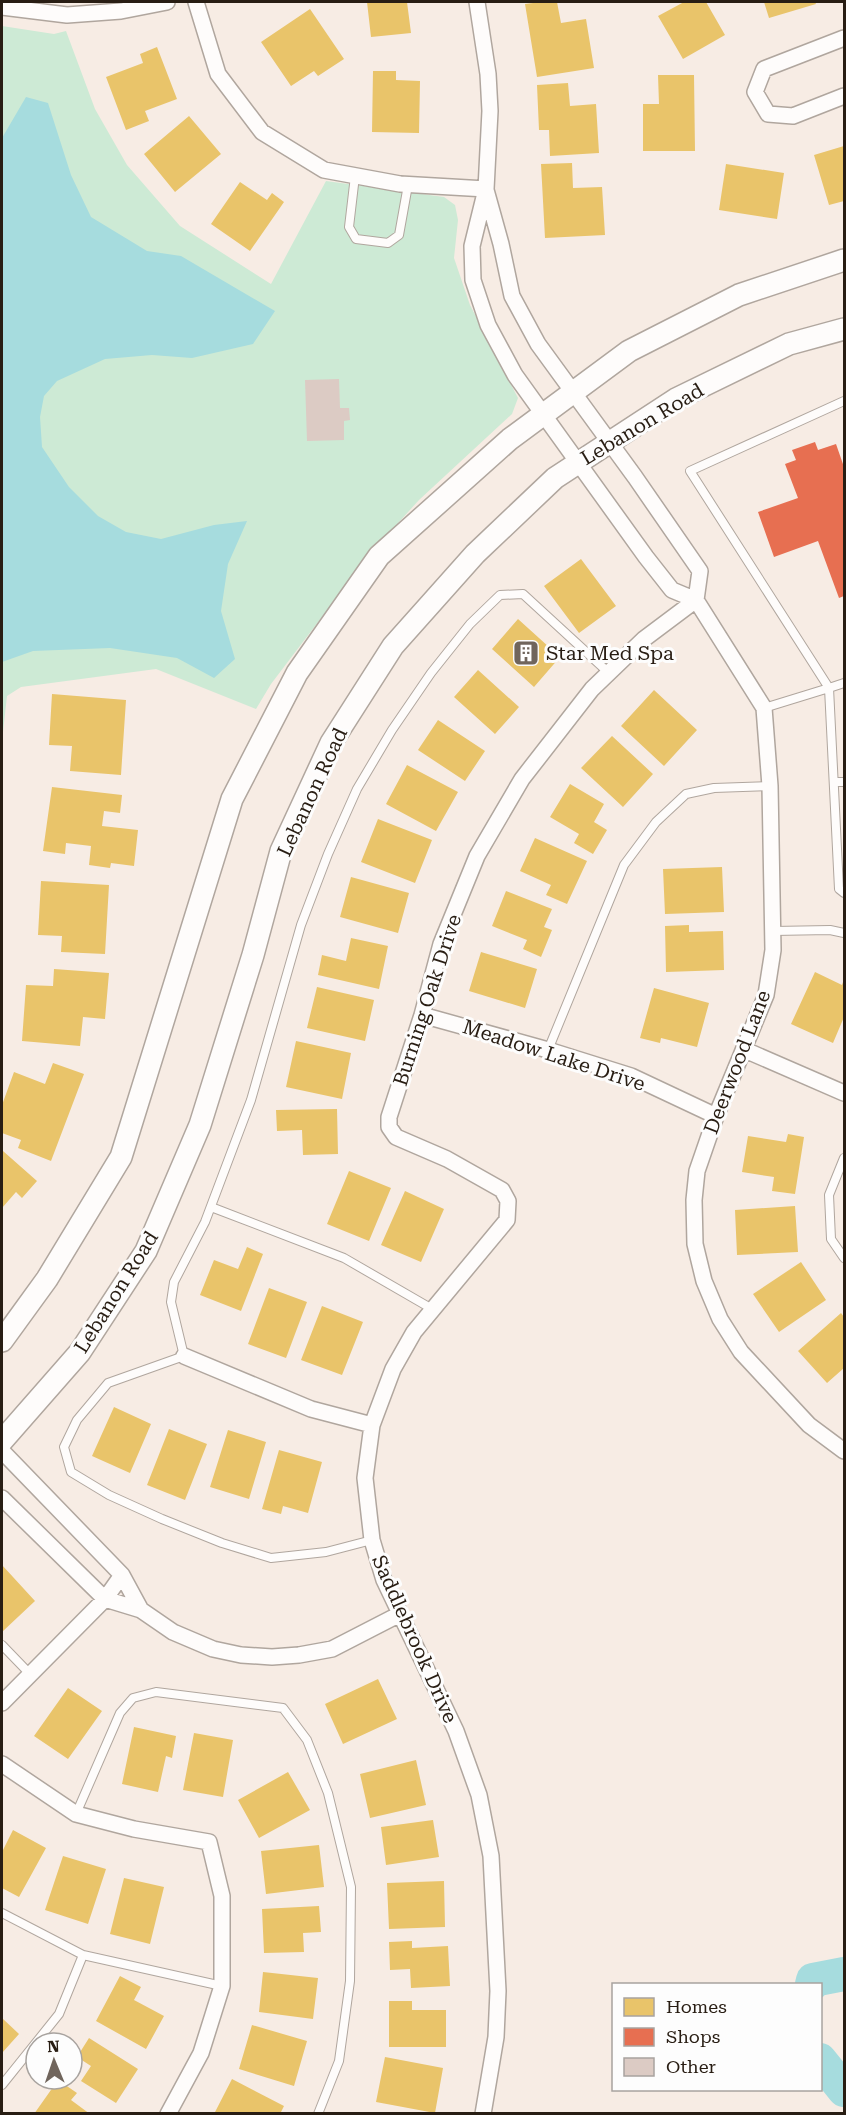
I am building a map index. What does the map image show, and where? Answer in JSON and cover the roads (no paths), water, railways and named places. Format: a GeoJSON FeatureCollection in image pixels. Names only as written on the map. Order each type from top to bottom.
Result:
{"type":"FeatureCollection","features":[{"type":"Feature","properties":{"kind":"main road"},"geometry":{"type":"LineString","coordinates":[[2,1341],[47,1279],[121,1157],[232,799],[297,673],[379,556],[510,439],[629,351],[739,295],[844,260]]}},
{"type":"Feature","properties":{"kind":"main road","name":"Lebanon Road"},"geometry":{"type":"LineString","coordinates":[[2,1442],[80,1352],[146,1251],[200,1125],[253,955],[281,850],[331,743],[393,646],[467,562],[555,478],[676,399],[789,344],[844,328]]}},
{"type":"Feature","properties":{"kind":"street"},"geometry":{"type":"LineString","coordinates":[[2,7],[67,15],[121,11],[167,2]]}},
{"type":"Feature","properties":{"kind":"street"},"geometry":{"type":"LineString","coordinates":[[195,2],[218,74],[262,132],[324,170],[408,185],[486,189]]}},
{"type":"Feature","properties":{"kind":"street"},"geometry":{"type":"LineString","coordinates":[[477,2],[488,74],[490,111],[486,189],[472,246],[473,280],[488,325],[515,375],[672,590],[696,600],[700,572],[610,442],[538,344],[512,296],[486,189]]}},
{"type":"Feature","properties":{"kind":"street"},"geometry":{"type":"LineString","coordinates":[[844,38],[764,69],[755,92],[768,114],[793,116],[844,96]]}},
{"type":"Feature","properties":{"kind":"street","name":"Burning Oak Drive"},"geometry":{"type":"LineString","coordinates":[[508,1201],[502,1190],[485,1179],[447,1158],[396,1137],[389,1127],[389,1117],[422,1015],[441,944],[477,856],[522,779],[592,689],[644,639],[696,600]]}},
{"type":"Feature","properties":{"kind":"street","name":"Deerwood Lane"},"geometry":{"type":"LineString","coordinates":[[696,600],[764,708],[770,786],[773,950],[766,995],[716,1116],[697,1171],[694,1200],[695,1244],[704,1281],[720,1319],[741,1352],[810,1425],[844,1451]]}},
{"type":"Feature","properties":{"kind":"street","name":"Meadow Lake Drive"},"geometry":{"type":"LineString","coordinates":[[422,1015],[631,1076],[716,1116]]}},
{"type":"Feature","properties":{"kind":"street"},"geometry":{"type":"LineString","coordinates":[[745,1050],[844,1093]]}},
{"type":"Feature","properties":{"kind":"street","name":"Saddlebrook Drive"},"geometry":{"type":"LineString","coordinates":[[483,2114],[496,2037],[498,1990],[491,1856],[479,1795],[456,1731],[384,1580],[372,1540],[365,1478],[372,1425],[393,1369],[414,1332],[507,1220],[508,1201]]}},
{"type":"Feature","properties":{"kind":"street"},"geometry":{"type":"LineString","coordinates":[[184,1356],[311,1409],[372,1425]]}},
{"type":"Feature","properties":{"kind":"street"},"geometry":{"type":"LineString","coordinates":[[2,1451],[123,1575],[141,1610]]}},
{"type":"Feature","properties":{"kind":"street"},"geometry":{"type":"LineString","coordinates":[[2,1498],[105,1599],[141,1610],[174,1632],[213,1648],[241,1655],[272,1657],[299,1655],[332,1649],[400,1614]]}},
{"type":"Feature","properties":{"kind":"street"},"geometry":{"type":"LineString","coordinates":[[2,1703],[105,1599],[123,1575]]}},
{"type":"Feature","properties":{"kind":"street"},"geometry":{"type":"LineString","coordinates":[[2,1764],[76,1814],[134,1829],[210,1842],[222,1896],[222,1986],[201,2053],[168,2114]]}},
{"type":"Feature","properties":{"kind":"lane"},"geometry":{"type":"LineString","coordinates":[[355,176],[349,227],[356,239],[388,243],[399,235],[408,185]]}},
{"type":"Feature","properties":{"kind":"lane"},"geometry":{"type":"LineString","coordinates":[[844,400],[690,471],[829,688],[834,782],[841,844],[839,889],[844,893]]}},
{"type":"Feature","properties":{"kind":"lane"},"geometry":{"type":"LineString","coordinates":[[372,1540],[326,1552],[271,1558],[222,1543],[109,1495],[71,1472],[64,1448],[77,1420],[108,1383],[184,1356],[171,1302],[174,1282],[206,1222],[251,1100],[292,954],[328,854],[357,789],[392,730],[431,674],[470,624],[500,595],[523,594],[609,673]]}},
{"type":"Feature","properties":{"kind":"lane"},"geometry":{"type":"LineString","coordinates":[[764,708],[844,683]]}},
{"type":"Feature","properties":{"kind":"lane"},"geometry":{"type":"LineString","coordinates":[[834,782],[844,782]]}},
{"type":"Feature","properties":{"kind":"lane"},"geometry":{"type":"LineString","coordinates":[[548,1050],[624,865],[656,822],[687,794],[714,788],[770,786]]}},
{"type":"Feature","properties":{"kind":"lane"},"geometry":{"type":"LineString","coordinates":[[773,931],[831,930],[844,933]]}},
{"type":"Feature","properties":{"kind":"lane"},"geometry":{"type":"LineString","coordinates":[[844,1158],[829,1195],[831,1239],[844,1258]]}},
{"type":"Feature","properties":{"kind":"lane"},"geometry":{"type":"LineString","coordinates":[[211,1207],[344,1258],[434,1310]]}},
{"type":"Feature","properties":{"kind":"lane"},"geometry":{"type":"LineString","coordinates":[[2,1646],[30,1674]]}},
{"type":"Feature","properties":{"kind":"lane"},"geometry":{"type":"LineString","coordinates":[[76,1814],[120,1713],[134,1698],[156,1692],[283,1708],[307,1740],[328,1793],[351,1887],[350,1981],[339,2061],[318,2114]]}},
{"type":"Feature","properties":{"kind":"lane"},"geometry":{"type":"LineString","coordinates":[[2,1913],[83,1955],[222,1986]]}},
{"type":"Feature","properties":{"kind":"lane"},"geometry":{"type":"LineString","coordinates":[[2,2085],[59,2014],[83,1955]]}},
{"type":"Feature","properties":{"kind":"water"},"geometry":{"type":"Polygon","coordinates":[[[26,97],[48,103],[71,175],[91,217],[147,251],[181,256],[275,311],[253,344],[192,358],[152,355],[105,359],[57,381],[44,396],[40,417],[42,447],[69,487],[98,516],[126,532],[161,539],[214,525],[247,521],[228,564],[221,611],[235,659],[214,678],[177,658],[110,648],[33,651],[2,662],[2,138],[26,97]]]}},
{"type":"Feature","properties":{"kind":"waterway"},"geometry":{"type":"LineString","coordinates":[[812,1983],[813,1980],[844,1974]]}},
{"type":"Feature","properties":{"kind":"waterway"},"geometry":{"type":"LineString","coordinates":[[822,2062],[844,2090]]}},
{"type":"Feature","properties":{"kind":"place","name":"Star Med Spa"},"geometry":{"type":"Point","coordinates":[526,653]}}]}
